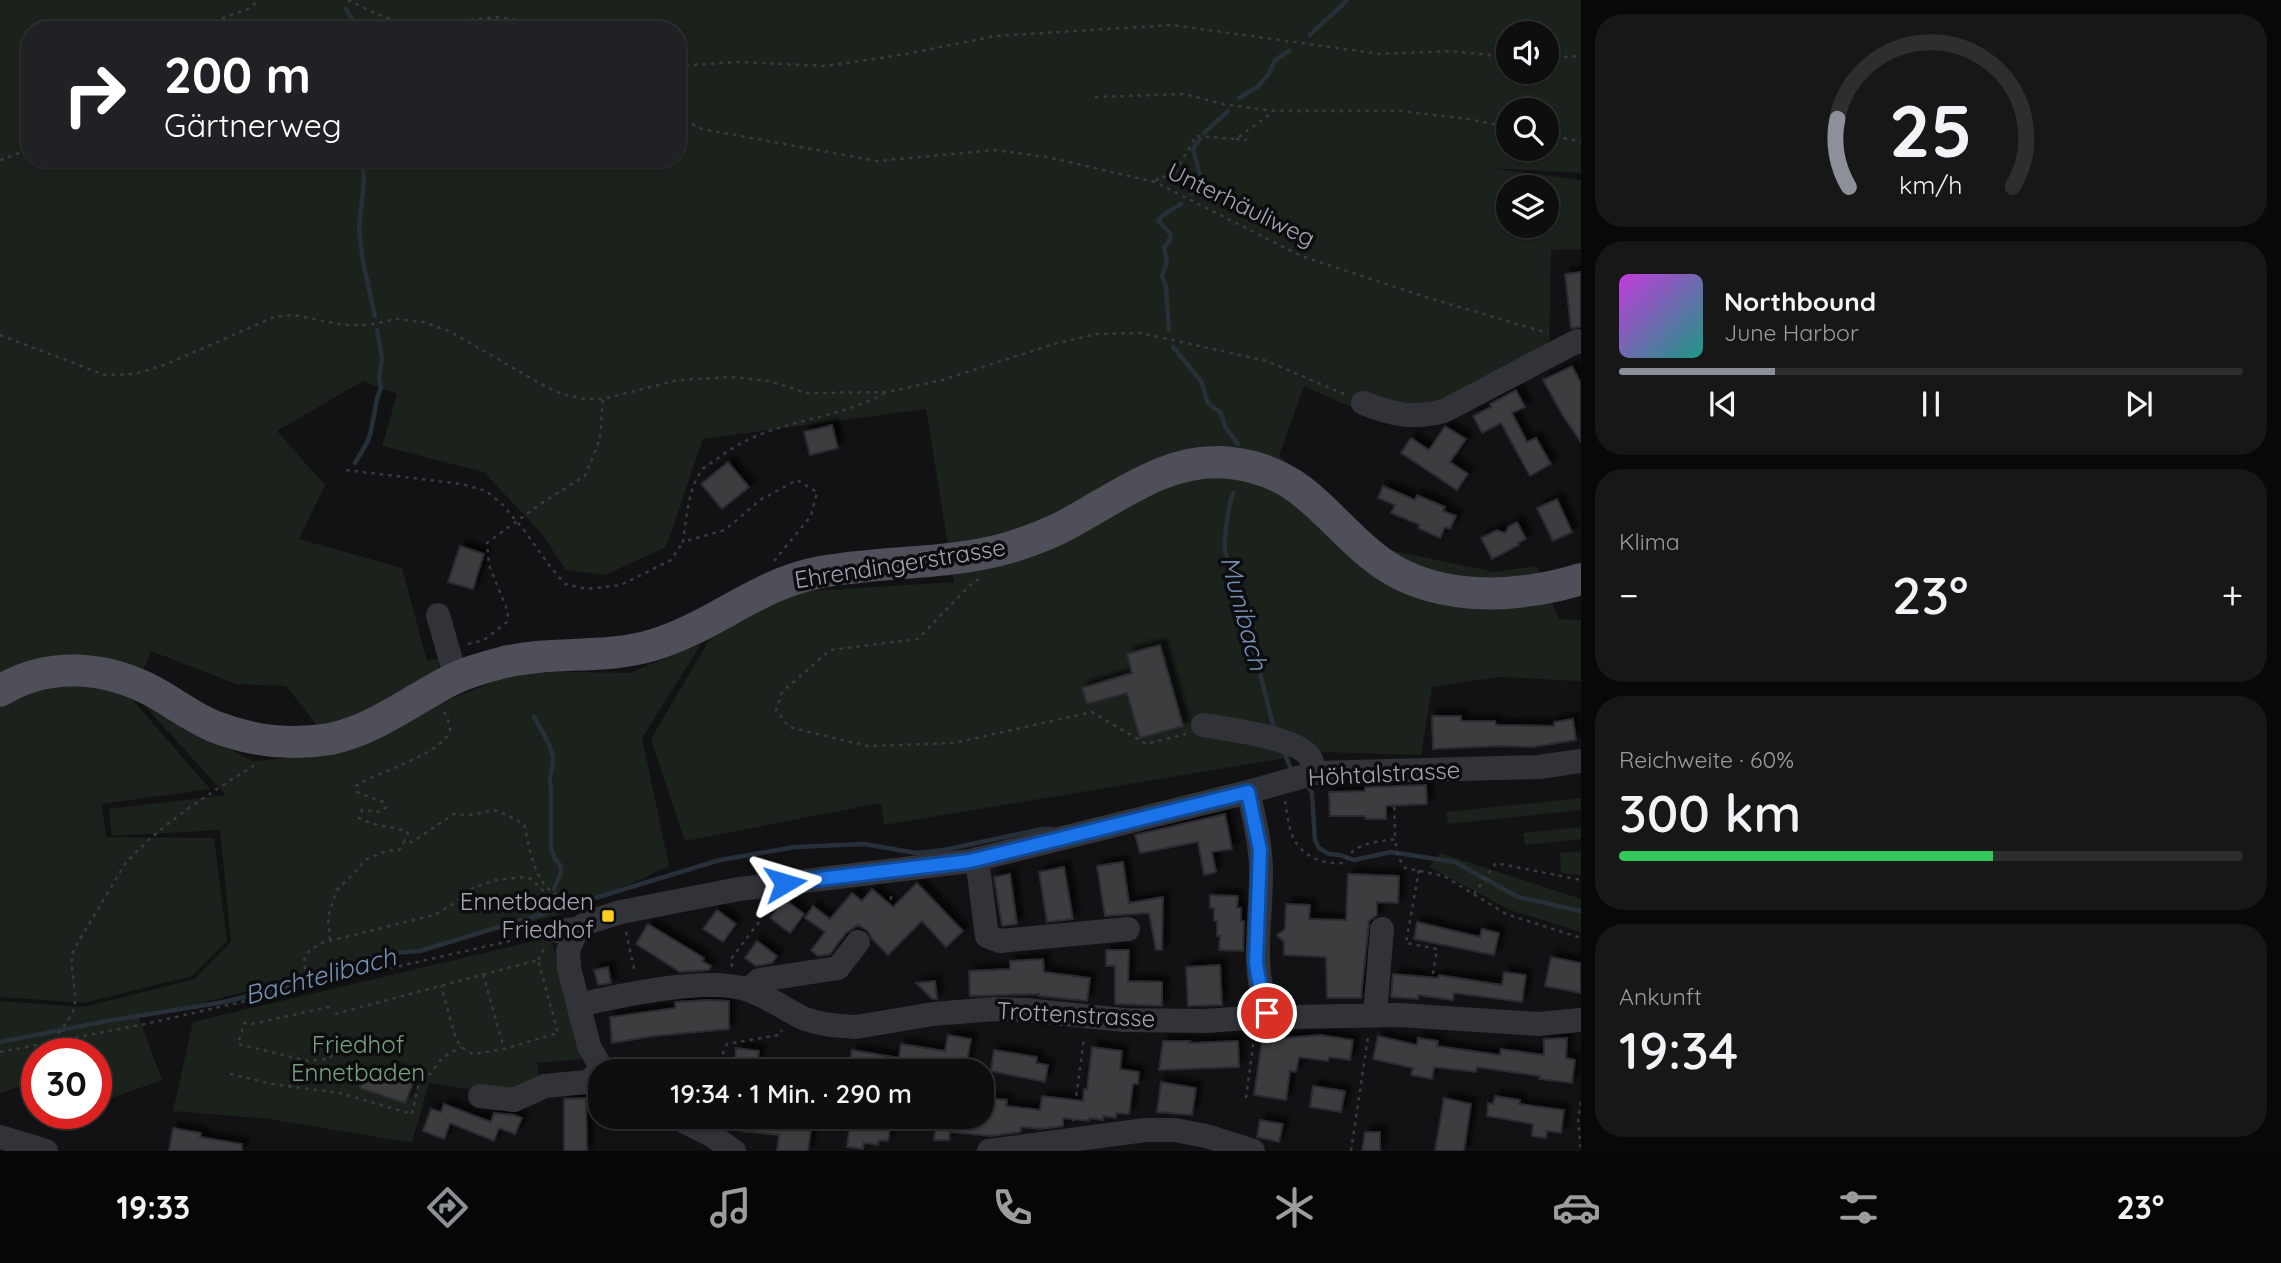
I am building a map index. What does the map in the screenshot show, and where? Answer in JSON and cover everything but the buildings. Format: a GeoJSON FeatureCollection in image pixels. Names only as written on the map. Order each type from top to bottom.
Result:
{"type":"FeatureCollection","features":[{"type":"Feature","properties":{"kind":"main road","name":"Ehrendingerstrasse"},"geometry":{"type":"LineString","coordinates":[[0,691],[58,670],[89,670],[121,677],[152,691],[208,724],[236,735],[288,743],[335,738],[379,721],[444,684],[506,662],[608,654],[657,645],[769,588],[814,574],[960,558],[1012,546],[1060,528],[1146,480],[1184,466],[1206,463],[1226,462],[1248,466],[1287,480],[1317,502],[1370,554],[1392,570],[1419,583],[1477,594],[1542,589],[1581,579]]}},
{"type":"Feature","properties":{"kind":"street"},"geometry":{"type":"LineString","coordinates":[[1363,403],[1402,416],[1424,416],[1444,411],[1579,342]]}},
{"type":"Feature","properties":{"kind":"street"},"geometry":{"type":"LineString","coordinates":[[438,615],[447,648],[444,684]]}},
{"type":"Feature","properties":{"kind":"street"},"geometry":{"type":"LineString","coordinates":[[1203,725],[1271,737],[1292,745],[1309,756],[1315,772]]}},
{"type":"Feature","properties":{"kind":"street","name":"Höhtalstrasse"},"geometry":{"type":"LineString","coordinates":[[571,922],[584,924],[621,912],[759,887],[977,859],[1248,792],[1315,772],[1539,767],[1581,761]]}},
{"type":"Feature","properties":{"kind":"street"},"geometry":{"type":"LineString","coordinates":[[1248,792],[1260,850],[1256,962],[1261,1020]]}},
{"type":"Feature","properties":{"kind":"street"},"geometry":{"type":"LineString","coordinates":[[977,859],[987,936],[1000,941],[1128,929]]}},
{"type":"Feature","properties":{"kind":"street"},"geometry":{"type":"LineString","coordinates":[[571,922],[569,968],[589,1046],[596,1059]]}},
{"type":"Feature","properties":{"kind":"street"},"geometry":{"type":"LineString","coordinates":[[1372,1020],[1382,929]]}},
{"type":"Feature","properties":{"kind":"street"},"geometry":{"type":"LineString","coordinates":[[742,988],[759,980],[838,968],[858,942]]}},
{"type":"Feature","properties":{"kind":"street","name":"Trottenstrasse"},"geometry":{"type":"LineString","coordinates":[[579,1004],[639,993],[709,985],[742,988],[818,1023],[856,1027],[933,1014],[995,1009],[1124,1020],[1205,1021],[1294,1017],[1372,1020],[1426,1016],[1538,1024],[1581,1020]]}},
{"type":"Feature","properties":{"kind":"street"},"geometry":{"type":"LineString","coordinates":[[480,1096],[514,1100],[545,1086],[588,1081]]}},
{"type":"Feature","properties":{"kind":"street"},"geometry":{"type":"LineString","coordinates":[[699,1129],[734,1151]]}},
{"type":"Feature","properties":{"kind":"street"},"geometry":{"type":"LineString","coordinates":[[989,1151],[1031,1147],[1118,1132],[1175,1130],[1233,1143],[1253,1151]]}},
{"type":"Feature","properties":{"kind":"street"},"geometry":{"type":"LineString","coordinates":[[0,1137],[46,1151]]}},
{"type":"Feature","properties":{"kind":"path"},"geometry":{"type":"LineString","coordinates":[[215,21],[248,9],[259,0]]}},
{"type":"Feature","properties":{"kind":"path"},"geometry":{"type":"LineString","coordinates":[[348,0],[397,21]]}},
{"type":"Feature","properties":{"kind":"path"},"geometry":{"type":"LineString","coordinates":[[454,21],[499,17],[522,21]]}},
{"type":"Feature","properties":{"kind":"path"},"geometry":{"type":"LineString","coordinates":[[686,65],[737,62],[827,66],[995,36],[1172,25],[1380,54],[1450,51],[1496,56]]}},
{"type":"Feature","properties":{"kind":"path"},"geometry":{"type":"LineString","coordinates":[[1559,57],[1581,56]]}},
{"type":"Feature","properties":{"kind":"path"},"geometry":{"type":"LineString","coordinates":[[1095,97],[1185,93],[1223,104],[1275,111],[1401,111],[1496,125]]}},
{"type":"Feature","properties":{"kind":"path"},"geometry":{"type":"LineString","coordinates":[[1237,139],[1275,111]]}},
{"type":"Feature","properties":{"kind":"path","name":"Unterhäuliweg"},"geometry":{"type":"LineString","coordinates":[[686,121],[702,129],[877,161],[995,150],[1047,157],[1155,182],[1301,256],[1432,299],[1579,342]]}},
{"type":"Feature","properties":{"kind":"path"},"geometry":{"type":"LineString","coordinates":[[1155,182],[1160,176],[1172,178],[1196,136],[1247,141]]}},
{"type":"Feature","properties":{"kind":"path"},"geometry":{"type":"LineString","coordinates":[[1559,137],[1581,142]]}},
{"type":"Feature","properties":{"kind":"path"},"geometry":{"type":"LineString","coordinates":[[0,160],[21,152]]}},
{"type":"Feature","properties":{"kind":"path"},"geometry":{"type":"LineString","coordinates":[[0,335],[105,375],[135,374],[167,364],[274,317],[294,315],[342,325],[369,325],[396,319],[424,322],[452,332],[541,384],[562,394],[584,399],[603,398],[678,380],[731,377],[769,380],[807,393],[888,392],[942,380],[1054,344],[1096,334],[1141,333],[1267,361],[1363,403]]}},
{"type":"Feature","properties":{"kind":"path"},"geometry":{"type":"LineString","coordinates":[[346,470],[462,484],[486,491],[501,503],[565,584],[587,589],[621,585],[671,560],[684,542],[687,504],[703,470],[731,448],[782,425],[864,405],[888,392]]}},
{"type":"Feature","properties":{"kind":"path"},"geometry":{"type":"LineString","coordinates":[[447,648],[484,640],[507,622],[508,612],[489,565],[487,543],[585,477],[600,439],[603,398]]}},
{"type":"Feature","properties":{"kind":"path"},"geometry":{"type":"LineString","coordinates":[[684,542],[725,530],[760,500],[797,480],[817,492],[811,516],[767,570]]}},
{"type":"Feature","properties":{"kind":"path"},"geometry":{"type":"LineString","coordinates":[[980,578],[918,639],[830,650],[782,692],[776,710],[789,727],[868,746],[954,743],[1092,712],[1146,744],[1186,734],[1203,725]]}},
{"type":"Feature","properties":{"kind":"path"},"geometry":{"type":"LineString","coordinates":[[330,940],[328,916],[337,890],[365,860],[386,851],[399,850],[408,834],[406,831],[360,819],[359,813],[362,810],[381,812],[386,807],[383,802],[357,792],[355,788],[367,779],[420,755],[436,745],[449,732],[444,684]]}},
{"type":"Feature","properties":{"kind":"path"},"geometry":{"type":"LineString","coordinates":[[54,1038],[71,1017],[75,1003],[71,958],[74,949],[125,864],[189,808],[256,764]]}},
{"type":"Feature","properties":{"kind":"path"},"geometry":{"type":"LineString","coordinates":[[1394,771],[1395,839],[1398,857],[1405,868],[1444,876],[1506,914],[1581,938]]}},
{"type":"Feature","properties":{"kind":"path"},"geometry":{"type":"LineString","coordinates":[[1281,782],[1292,835],[1300,848],[1311,857],[1331,864],[1344,863],[1355,847],[1395,839]]}},
{"type":"Feature","properties":{"kind":"path"},"geometry":{"type":"LineString","coordinates":[[404,842],[412,842],[454,814],[470,815],[494,810],[524,824],[534,866],[548,888],[559,895]]}},
{"type":"Feature","properties":{"kind":"path"},"geometry":{"type":"LineString","coordinates":[[1474,894],[1496,863],[1581,880]]}},
{"type":"Feature","properties":{"kind":"path"},"geometry":{"type":"LineString","coordinates":[[1419,870],[1406,943],[1437,950],[1426,1016]]}},
{"type":"Feature","properties":{"kind":"path"},"geometry":{"type":"LineString","coordinates":[[858,942],[891,901],[889,871]]}},
{"type":"Feature","properties":{"kind":"path"},"geometry":{"type":"LineString","coordinates":[[69,1038],[145,1024],[312,986],[571,922],[575,898],[571,895],[548,895],[531,879],[525,877],[496,880],[473,888],[434,915],[330,940],[314,947],[305,957],[305,970],[311,977],[312,986]]}},
{"type":"Feature","properties":{"kind":"path"},"geometry":{"type":"LineString","coordinates":[[742,988],[731,959],[762,918],[759,887]]}},
{"type":"Feature","properties":{"kind":"path"},"geometry":{"type":"LineString","coordinates":[[621,912],[639,993]]}},
{"type":"Feature","properties":{"kind":"path"},"geometry":{"type":"LineString","coordinates":[[335,1014],[441,985],[538,960],[558,1033],[504,1049],[472,1054],[461,1048],[456,1039],[441,985]]}},
{"type":"Feature","properties":{"kind":"path"},"geometry":{"type":"LineString","coordinates":[[483,974],[504,1049]]}},
{"type":"Feature","properties":{"kind":"path"},"geometry":{"type":"LineString","coordinates":[[332,1055],[329,1059],[308,1061],[238,1044],[244,1023],[252,1024],[333,1006]]}},
{"type":"Feature","properties":{"kind":"path"},"geometry":{"type":"LineString","coordinates":[[722,1059],[727,1044],[779,1035],[793,1013]]}},
{"type":"Feature","properties":{"kind":"path"},"geometry":{"type":"LineString","coordinates":[[1246,1098],[1261,1020]]}},
{"type":"Feature","properties":{"kind":"path"},"geometry":{"type":"LineString","coordinates":[[1351,1151],[1372,1020]]}},
{"type":"Feature","properties":{"kind":"path"},"geometry":{"type":"LineString","coordinates":[[1073,1121],[1085,1027]]}},
{"type":"Feature","properties":{"kind":"path"},"geometry":{"type":"LineString","coordinates":[[0,1052],[21,1048]]}},
{"type":"Feature","properties":{"kind":"path"},"geometry":{"type":"LineString","coordinates":[[420,1079],[430,1074],[442,1058],[461,1048]]}},
{"type":"Feature","properties":{"kind":"path"},"geometry":{"type":"LineString","coordinates":[[230,1074],[272,1084],[340,1093],[412,1114],[420,1079],[417,1071],[411,1068]]}},
{"type":"Feature","properties":{"kind":"path"},"geometry":{"type":"LineString","coordinates":[[1581,1102],[1578,1119],[1581,1150]]}},
{"type":"Feature","properties":{"kind":"green space"},"geometry":{"type":"Polygon","coordinates":[[[0,0],[1581,0],[1581,173],[1491,168],[1544,175],[1496,175],[1496,238],[1559,238],[1559,177],[1581,180],[1581,249],[1551,250],[1549,364],[1386,423],[1304,386],[1279,456],[1389,550],[1494,572],[1537,566],[1559,619],[1581,620],[1581,681],[1498,677],[1432,687],[1421,755],[1321,752],[884,825],[881,803],[685,841],[651,739],[715,630],[795,592],[954,582],[926,409],[703,439],[666,547],[605,575],[566,570],[542,534],[484,472],[382,446],[397,394],[363,381],[277,431],[325,485],[299,539],[402,568],[427,661],[440,658],[438,671],[372,711],[318,727],[286,686],[236,684],[151,651],[131,698],[210,789],[102,804],[106,837],[214,838],[227,941],[192,976],[84,1003],[0,997],[0,0]]]}},
{"type":"Feature","properties":{"kind":"green space"},"geometry":{"type":"Polygon","coordinates":[[[701,644],[642,738],[669,866],[571,912],[139,1018],[162,1080],[112,1098],[112,1038],[21,1038],[21,1086],[0,1093],[0,1001],[83,1007],[194,979],[231,942],[220,830],[112,836],[109,809],[226,795],[143,704],[253,761],[311,756],[520,671],[629,673],[701,644]]]}},
{"type":"Feature","properties":{"kind":"green space"},"geometry":{"type":"Polygon","coordinates":[[[1581,798],[1581,810],[1448,824],[1446,812],[1581,798]]]}},
{"type":"Feature","properties":{"kind":"green space"},"geometry":{"type":"Polygon","coordinates":[[[1581,827],[1581,839],[1525,845],[1523,833],[1581,827]]]}},
{"type":"Feature","properties":{"kind":"green space"},"geometry":{"type":"Polygon","coordinates":[[[1581,851],[1581,875],[1561,873],[1560,853],[1581,851]]]}},
{"type":"Feature","properties":{"kind":"green space"},"geometry":{"type":"Polygon","coordinates":[[[1440,853],[1581,899],[1581,932],[1510,910],[1429,867],[1440,853]]]}},
{"type":"Feature","properties":{"kind":"green space","name":"Friedhof Ennetbaden"},"geometry":{"type":"Polygon","coordinates":[[[551,937],[581,1059],[537,1063],[540,1084],[506,1095],[429,1083],[412,1143],[268,1119],[173,1111],[193,1022],[551,937]]]}},
{"type":"Feature","properties":{"kind":"waterway","name":"Munibach"},"geometry":{"type":"LineString","coordinates":[[1310,35],[1347,0]]}},
{"type":"Feature","properties":{"kind":"waterway"},"geometry":{"type":"LineString","coordinates":[[346,9],[353,21]]}},
{"type":"Feature","properties":{"kind":"waterway","name":"Munibach"},"geometry":{"type":"LineString","coordinates":[[1239,98],[1257,87],[1268,75],[1275,60],[1289,51]]}},
{"type":"Feature","properties":{"kind":"waterway","name":"Munibach"},"geometry":{"type":"LineString","coordinates":[[1204,133],[1228,111]]}},
{"type":"Feature","properties":{"kind":"waterway","name":"Munibach"},"geometry":{"type":"LineString","coordinates":[[1192,193],[1202,182],[1193,149],[1200,139]]}},
{"type":"Feature","properties":{"kind":"waterway"},"geometry":{"type":"LineString","coordinates":[[363,168],[359,228],[363,262],[375,316]]}},
{"type":"Feature","properties":{"kind":"waterway","name":"Munibach"},"geometry":{"type":"LineString","coordinates":[[1169,330],[1166,287],[1162,276],[1167,262],[1164,247],[1171,234],[1158,221],[1181,204]]}},
{"type":"Feature","properties":{"kind":"waterway"},"geometry":{"type":"LineString","coordinates":[[355,463],[368,441],[381,387],[379,378],[382,358],[377,330]]}},
{"type":"Feature","properties":{"kind":"waterway","name":"Munibach"},"geometry":{"type":"LineString","coordinates":[[1173,347],[1201,381],[1208,403],[1221,413],[1225,427],[1238,444]]}},
{"type":"Feature","properties":{"kind":"waterway","name":"Munibach"},"geometry":{"type":"LineString","coordinates":[[1233,493],[1226,524],[1225,550],[1237,581],[1274,729]]}},
{"type":"Feature","properties":{"kind":"waterway"},"geometry":{"type":"LineString","coordinates":[[534,717],[553,759],[550,779],[551,848],[561,872],[554,889]]}},
{"type":"Feature","properties":{"kind":"waterway","name":"Munibach"},"geometry":{"type":"LineString","coordinates":[[1284,752],[1291,769]]}},
{"type":"Feature","properties":{"kind":"waterway","name":"Bachtelibach"},"geometry":{"type":"LineString","coordinates":[[1307,785],[1312,793],[1315,840],[1319,848],[1329,854],[1354,860],[1391,852],[1455,862],[1518,897],[1581,911]]}},
{"type":"Feature","properties":{"kind":"waterway","name":"Bachtelibach"},"geometry":{"type":"LineString","coordinates":[[0,1042],[224,1002],[317,979],[379,954],[420,951],[720,860],[795,847],[864,844],[916,853],[1052,829]]}},
{"type":"Feature","properties":{"kind":"place","name":"Ennetbaden Friedhof"},"geometry":{"type":"Point","coordinates":[608,916]}},
{"type":"Feature","properties":{"kind":"route"},"geometry":{"type":"LineString","coordinates":[[785,883],[970,861],[1248,792],[1260,850],[1256,962],[1267,1013]]}}]}
